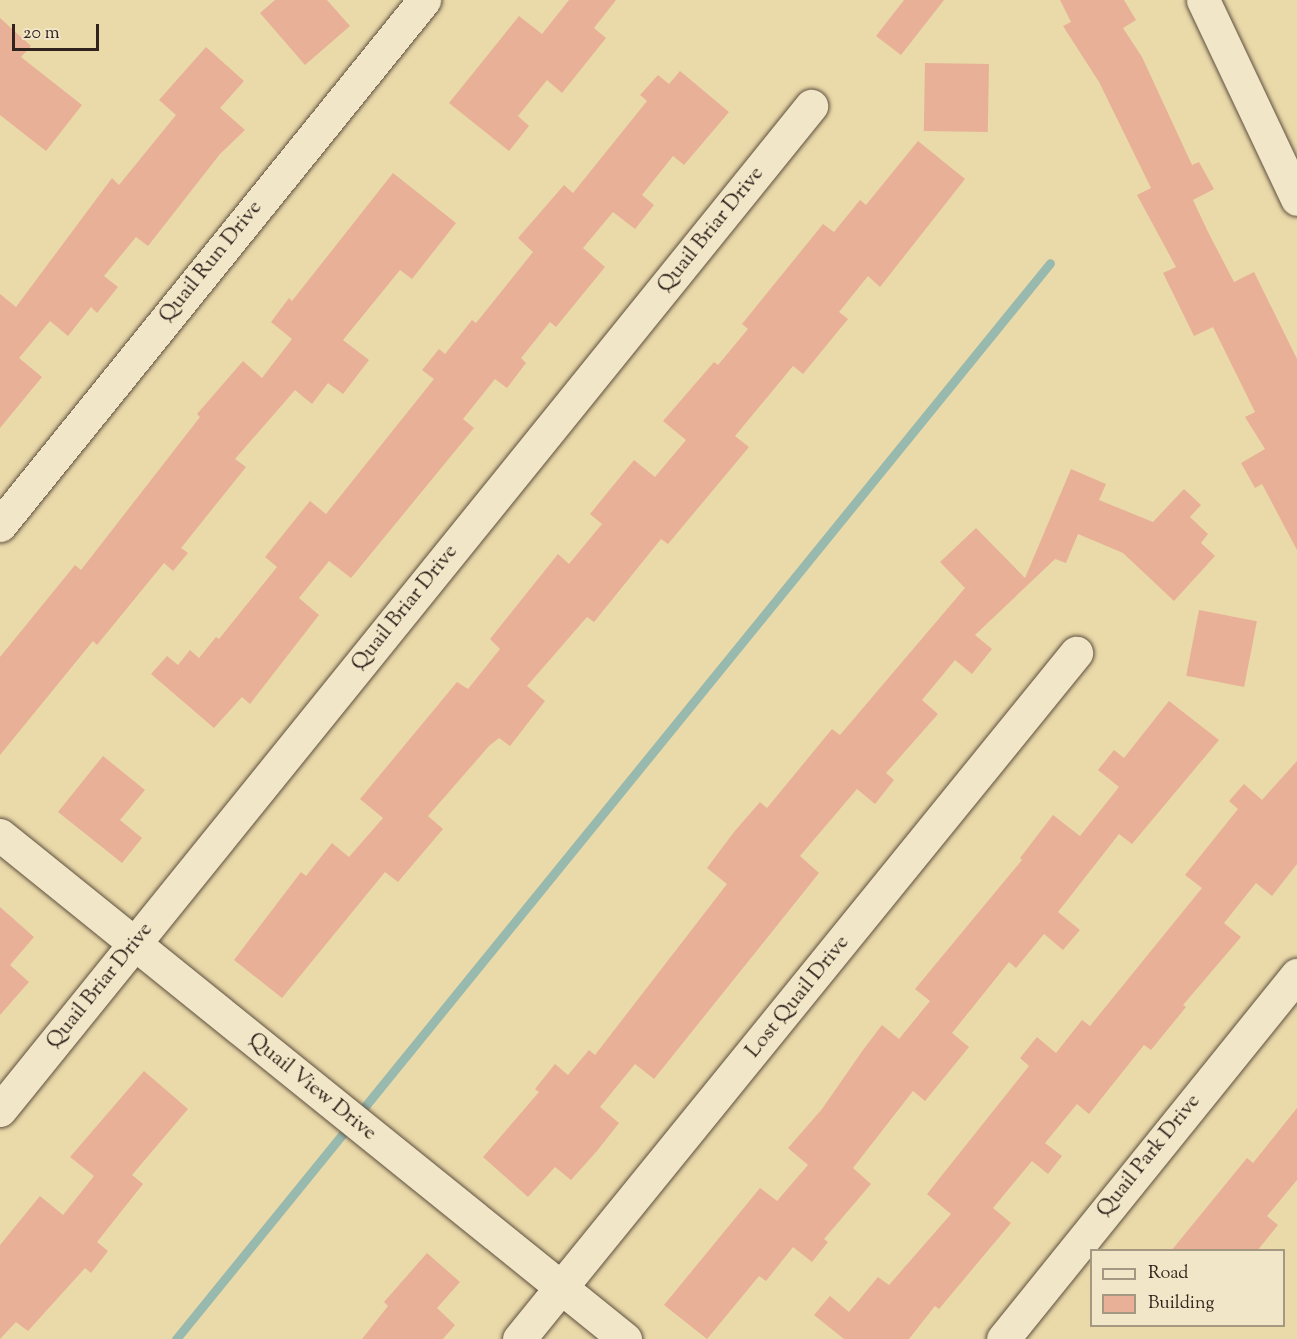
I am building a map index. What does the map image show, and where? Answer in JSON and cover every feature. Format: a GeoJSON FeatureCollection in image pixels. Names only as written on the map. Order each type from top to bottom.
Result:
{"type":"FeatureCollection","features":[{"type":"Feature","properties":{"kind":"street","name":"Quail Run Drive"},"geometry":{"type":"LineString","coordinates":[[0,525],[424,0]]}},
{"type":"Feature","properties":{"kind":"street"},"geometry":{"type":"LineString","coordinates":[[1203,0],[1297,199]]}},
{"type":"Feature","properties":{"kind":"street","name":"Quail Briar Drive"},"geometry":{"type":"LineString","coordinates":[[0,1110],[811,106]]}},
{"type":"Feature","properties":{"kind":"street","name":"Lost Quail Drive"},"geometry":{"type":"LineString","coordinates":[[519,1339],[1076,653]]}},
{"type":"Feature","properties":{"kind":"street","name":"Quail View Drive"},"geometry":{"type":"LineString","coordinates":[[0,835],[625,1339]]}},
{"type":"Feature","properties":{"kind":"street","name":"Quail Park Drive"},"geometry":{"type":"LineString","coordinates":[[1003,1339],[1297,975]]}},
{"type":"Feature","properties":{"kind":"building"},"geometry":{"type":"Polygon","coordinates":[[[275,0],[327,0],[350,26],[305,65],[260,13],[275,0]]]}},
{"type":"Feature","properties":{"kind":"building"},"geometry":{"type":"Polygon","coordinates":[[[569,0],[616,0],[594,28],[606,38],[562,93],[547,80],[518,116],[529,126],[509,151],[449,103],[519,16],[542,34],[569,0]]]}},
{"type":"Feature","properties":{"kind":"building"},"geometry":{"type":"Polygon","coordinates":[[[904,0],[944,0],[901,55],[876,36],[904,0]]]}},
{"type":"Feature","properties":{"kind":"building"},"geometry":{"type":"Polygon","coordinates":[[[1060,0],[1124,0],[1136,20],[1123,28],[1142,57],[1192,165],[1199,162],[1214,189],[1193,200],[1208,232],[1234,282],[1254,272],[1297,359],[1297,550],[1262,484],[1255,488],[1241,463],[1265,449],[1245,417],[1255,412],[1213,327],[1194,336],[1163,273],[1176,267],[1137,195],[1151,188],[1099,82],[1063,26],[1071,22],[1060,0]]]}},
{"type":"Feature","properties":{"kind":"building"},"geometry":{"type":"Polygon","coordinates":[[[0,18],[31,46],[21,57],[82,105],[46,151],[0,115],[0,18]]]}},
{"type":"Feature","properties":{"kind":"building"},"geometry":{"type":"Polygon","coordinates":[[[206,47],[244,81],[220,108],[245,130],[220,154],[148,246],[136,237],[104,276],[118,287],[97,313],[91,307],[68,336],[50,321],[19,358],[42,377],[0,428],[0,294],[16,307],[112,178],[119,185],[176,115],[159,100],[206,47]]]}},
{"type":"Feature","properties":{"kind":"building"},"geometry":{"type":"Polygon","coordinates":[[[925,63],[989,64],[988,132],[924,131],[925,63]]]}},
{"type":"Feature","properties":{"kind":"building"},"geometry":{"type":"Polygon","coordinates":[[[680,71],[729,112],[684,165],[673,156],[642,195],[654,205],[635,229],[613,212],[583,248],[605,267],[556,327],[550,322],[521,358],[526,363],[507,388],[495,379],[463,419],[474,428],[351,578],[329,561],[299,598],[319,615],[250,704],[242,697],[214,728],[151,674],[167,656],[178,665],[190,650],[199,658],[216,637],[219,639],[277,567],[265,557],[310,501],[326,514],[434,379],[422,370],[439,349],[445,354],[472,320],[476,323],[533,252],[518,238],[564,185],[573,193],[647,101],[640,95],[658,75],[669,84],[680,71]]]}},
{"type":"Feature","properties":{"kind":"building"},"geometry":{"type":"Polygon","coordinates":[[[918,141],[965,179],[880,287],[868,276],[839,312],[848,319],[803,374],[793,366],[735,436],[749,447],[668,544],[661,539],[594,622],[587,617],[527,686],[545,701],[510,746],[499,738],[489,746],[428,816],[443,829],[398,882],[385,872],[282,998],[234,960],[301,872],[306,876],[332,843],[349,857],[383,818],[360,799],[457,682],[468,689],[500,649],[490,639],[558,554],[569,564],[602,524],[590,514],[634,460],[655,477],[686,440],[663,421],[714,362],[718,365],[748,329],[742,324],[823,224],[834,232],[860,200],[866,205],[918,141]]]}},
{"type":"Feature","properties":{"kind":"building"},"geometry":{"type":"Polygon","coordinates":[[[393,173],[456,223],[412,279],[400,270],[343,340],[369,360],[343,394],[328,383],[312,404],[295,390],[235,459],[246,467],[181,548],[188,553],[173,571],[164,563],[97,645],[93,641],[0,755],[0,657],[75,565],[81,570],[200,417],[197,414],[243,361],[262,378],[292,339],[271,322],[289,298],[292,301],[393,173]]]}},
{"type":"Feature","properties":{"kind":"building"},"geometry":{"type":"Polygon","coordinates":[[[1071,469],[1106,484],[1099,500],[1153,522],[1184,489],[1201,505],[1190,517],[1208,534],[1201,543],[1215,556],[1174,601],[1123,553],[1078,534],[1066,563],[1055,559],[975,635],[992,649],[972,674],[955,660],[922,700],[938,714],[886,773],[894,780],[875,804],[857,789],[800,856],[819,873],[654,1079],[635,1064],[600,1107],[619,1123],[597,1151],[571,1180],[555,1167],[528,1197],[483,1157],[539,1092],[535,1089],[555,1064],[568,1075],[589,1050],[595,1055],[727,884],[707,868],[734,832],[760,802],[767,808],[832,729],[840,735],[965,588],[940,562],[976,528],[1025,578],[1071,469]]]}},
{"type":"Feature","properties":{"kind":"building"},"geometry":{"type":"Polygon","coordinates":[[[1199,610],[1257,621],[1244,687],[1186,676],[1199,610]]]}},
{"type":"Feature","properties":{"kind":"building"},"geometry":{"type":"Polygon","coordinates":[[[1169,701],[1219,740],[1132,844],[1119,834],[1058,912],[1080,930],[1063,950],[1044,934],[1016,968],[1009,962],[952,1033],[969,1047],[925,1101],[913,1091],[853,1168],[871,1184],[824,1239],[828,1242],[812,1262],[793,1247],[766,1281],[759,1276],[707,1339],[664,1305],[760,1188],[777,1201],[808,1165],[788,1148],[822,1109],[882,1025],[899,1039],[930,1001],[915,989],[1022,860],[1020,858],[1053,815],[1080,836],[1119,787],[1098,770],[1114,750],[1124,758],[1169,701]]]}},
{"type":"Feature","properties":{"kind":"building"},"geometry":{"type":"Polygon","coordinates":[[[103,756],[145,790],[120,820],[142,838],[122,863],[58,812],[103,756]]]}},
{"type":"Feature","properties":{"kind":"building"},"geometry":{"type":"Polygon","coordinates":[[[1297,761],[1297,864],[1272,896],[1256,883],[1224,923],[1241,937],[1183,1005],[1186,1007],[1151,1050],[1144,1045],[1089,1114],[1077,1104],[1045,1143],[1062,1156],[1048,1174],[1032,1161],[993,1208],[1011,1223],[939,1309],[935,1306],[909,1339],[844,1339],[814,1315],[830,1296],[849,1312],[878,1277],[889,1285],[951,1214],[927,1194],[1029,1066],[1020,1058],[1037,1037],[1056,1053],[1082,1020],[1090,1026],[1202,888],[1185,875],[1238,809],[1229,801],[1244,784],[1262,800],[1297,761]]]}},
{"type":"Feature","properties":{"kind":"building"},"geometry":{"type":"Polygon","coordinates":[[[0,907],[34,937],[10,965],[29,982],[0,1015],[0,907]]]}},
{"type":"Feature","properties":{"kind":"building"},"geometry":{"type":"Polygon","coordinates":[[[144,1071],[188,1109],[132,1175],[143,1184],[97,1242],[108,1251],[91,1273],[85,1268],[28,1331],[16,1322],[0,1339],[0,1245],[40,1196],[63,1215],[94,1176],[70,1157],[144,1071]]]}},
{"type":"Feature","properties":{"kind":"building"},"geometry":{"type":"Polygon","coordinates":[[[1297,1108],[1297,1180],[1267,1216],[1278,1225],[1259,1249],[1173,1249],[1247,1158],[1253,1163],[1297,1108]]]}},
{"type":"Feature","properties":{"kind":"building"},"geometry":{"type":"Polygon","coordinates":[[[427,1253],[460,1282],[437,1308],[455,1325],[443,1339],[362,1339],[388,1306],[384,1302],[427,1253]]]}},
{"type":"Feature","properties":{"kind":"waterway"},"geometry":{"type":"LineString","coordinates":[[176,1339],[1050,263]]}}]}
